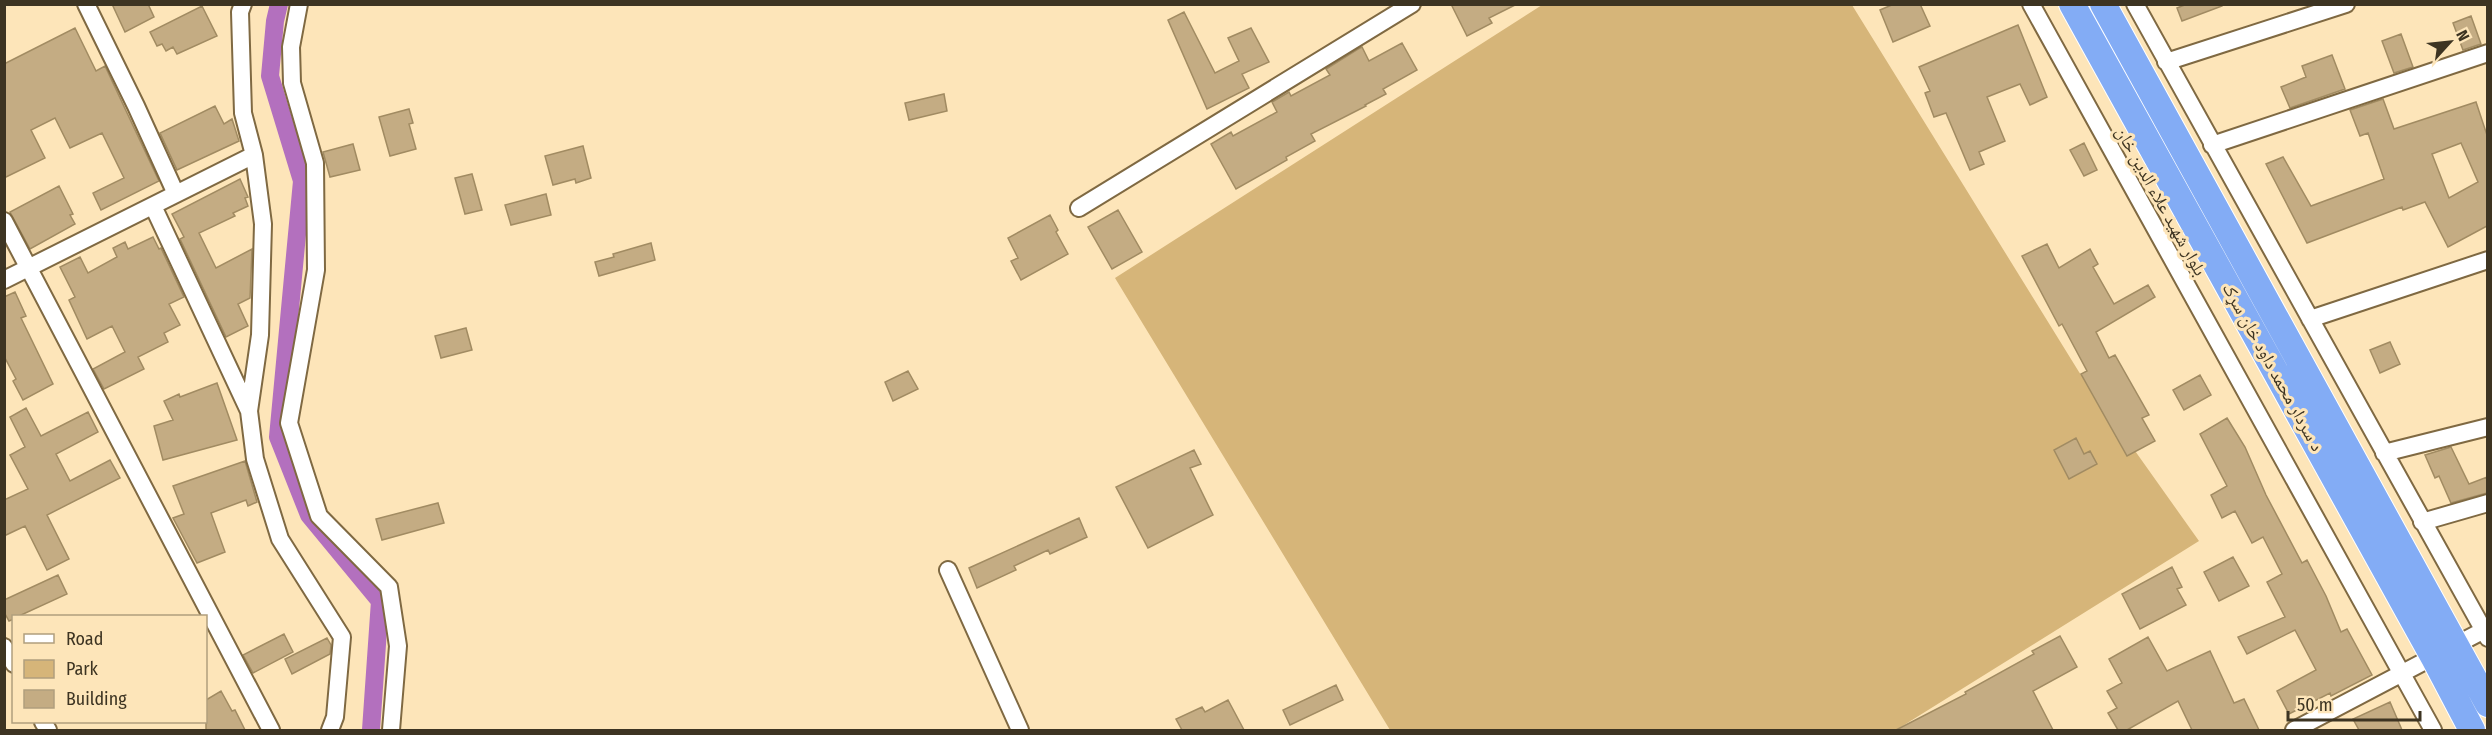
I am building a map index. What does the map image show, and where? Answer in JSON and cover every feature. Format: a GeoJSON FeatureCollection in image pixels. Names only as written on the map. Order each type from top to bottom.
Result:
{"type":"FeatureCollection","features":[{"type":"Feature","properties":{"kind":"highway","name":"د سردار محمد داود خان سړک"},"geometry":{"type":"LineString","coordinates":[[2072,4],[2445,652],[2487,704]]}},
{"type":"Feature","properties":{"kind":"highway","name":"د سردار محمد داود خان سړک"},"geometry":{"type":"LineString","coordinates":[[2103,4],[2445,652],[2472,730]]}},
{"type":"Feature","properties":{"kind":"street"},"geometry":{"type":"LineString","coordinates":[[86,4],[176,195]]}},
{"type":"Feature","properties":{"kind":"street"},"geometry":{"type":"LineString","coordinates":[[243,4],[240,12],[243,113],[254,155],[263,224],[260,335],[249,411],[255,459],[280,539],[342,637],[335,717],[330,730]]}},
{"type":"Feature","properties":{"kind":"street"},"geometry":{"type":"LineString","coordinates":[[299,4],[291,47],[292,83],[315,163],[316,270],[288,423],[319,516],[389,587],[398,646],[391,730]]}},
{"type":"Feature","properties":{"kind":"street"},"geometry":{"type":"LineString","coordinates":[[1079,208],[1412,4]]}},
{"type":"Feature","properties":{"kind":"street","name":"بلوار شهید علاء الدین خان"},"geometry":{"type":"LineString","coordinates":[[2031,4],[2433,730]]}},
{"type":"Feature","properties":{"kind":"street"},"geometry":{"type":"LineString","coordinates":[[2136,4],[2422,522],[2486,632],[2294,730]]}},
{"type":"Feature","properties":{"kind":"street"},"geometry":{"type":"LineString","coordinates":[[2166,62],[2346,4]]}},
{"type":"Feature","properties":{"kind":"street"},"geometry":{"type":"LineString","coordinates":[[2212,145],[2487,53]]}},
{"type":"Feature","properties":{"kind":"street"},"geometry":{"type":"LineString","coordinates":[[4,280],[254,155]]}},
{"type":"Feature","properties":{"kind":"street"},"geometry":{"type":"LineString","coordinates":[[153,206],[249,411]]}},
{"type":"Feature","properties":{"kind":"street"},"geometry":{"type":"LineString","coordinates":[[4,221],[271,730]]}},
{"type":"Feature","properties":{"kind":"street"},"geometry":{"type":"LineString","coordinates":[[2310,319],[2487,260]]}},
{"type":"Feature","properties":{"kind":"street"},"geometry":{"type":"LineString","coordinates":[[2384,453],[2487,427]]}},
{"type":"Feature","properties":{"kind":"street"},"geometry":{"type":"LineString","coordinates":[[2422,522],[2487,503]]}},
{"type":"Feature","properties":{"kind":"street"},"geometry":{"type":"LineString","coordinates":[[948,570],[1020,730]]}},
{"type":"Feature","properties":{"kind":"street"},"geometry":{"type":"LineString","coordinates":[[4,647],[12,661]]}},
{"type":"Feature","properties":{"kind":"green space"},"geometry":{"type":"Polygon","coordinates":[[[1542,5],[1852,5],[2079,372],[2199,541],[1896,730],[1390,730],[1115,278],[1542,5]]]}},
{"type":"Feature","properties":{"kind":"building"},"geometry":{"type":"Polygon","coordinates":[[[112,4],[148,4],[154,17],[125,32],[112,4]]]}},
{"type":"Feature","properties":{"kind":"building"},"geometry":{"type":"Polygon","coordinates":[[[1451,4],[1517,4],[1489,18],[1492,23],[1467,36],[1451,4]]]}},
{"type":"Feature","properties":{"kind":"building"},"geometry":{"type":"Polygon","coordinates":[[[1894,4],[1920,4],[1930,26],[1893,42],[1880,10],[1894,4]]]}},
{"type":"Feature","properties":{"kind":"building"},"geometry":{"type":"Polygon","coordinates":[[[2187,4],[2222,4],[2222,6],[2182,21],[2177,8],[2187,4]]]}},
{"type":"Feature","properties":{"kind":"building"},"geometry":{"type":"Polygon","coordinates":[[[202,6],[217,36],[177,54],[173,47],[166,51],[162,44],[157,46],[150,32],[202,6]]]}},
{"type":"Feature","properties":{"kind":"building"},"geometry":{"type":"Polygon","coordinates":[[[1184,12],[1215,73],[1239,61],[1228,38],[1251,28],[1269,62],[1242,74],[1249,88],[1207,109],[1168,20],[1184,12]]]}},
{"type":"Feature","properties":{"kind":"building"},"geometry":{"type":"Polygon","coordinates":[[[2471,16],[2481,44],[2463,50],[2453,23],[2471,16]]]}},
{"type":"Feature","properties":{"kind":"building"},"geometry":{"type":"Polygon","coordinates":[[[2018,25],[2047,97],[2030,105],[2020,84],[1987,97],[2005,141],[1979,152],[1984,164],[1970,170],[1946,113],[1934,117],[1925,93],[1930,91],[1919,67],[2018,25]]]}},
{"type":"Feature","properties":{"kind":"building"},"geometry":{"type":"Polygon","coordinates":[[[75,28],[96,71],[105,66],[159,181],[101,210],[93,193],[124,178],[102,133],[70,148],[55,118],[31,130],[45,158],[4,178],[4,64],[75,28]]]}},
{"type":"Feature","properties":{"kind":"building"},"geometry":{"type":"Polygon","coordinates":[[[2401,34],[2413,67],[2394,73],[2382,41],[2401,34]]]}},
{"type":"Feature","properties":{"kind":"building"},"geometry":{"type":"Polygon","coordinates":[[[1402,43],[1417,70],[1383,89],[1386,94],[1311,134],[1315,141],[1236,189],[1211,144],[1231,132],[1233,136],[1277,112],[1272,102],[1289,92],[1291,96],[1330,75],[1326,69],[1358,49],[1362,47],[1369,61],[1402,43]]]}},
{"type":"Feature","properties":{"kind":"building"},"geometry":{"type":"Polygon","coordinates":[[[2332,55],[2345,89],[2290,108],[2281,87],[2306,77],[2302,66],[2332,55]]]}},
{"type":"Feature","properties":{"kind":"building"},"geometry":{"type":"Polygon","coordinates":[[[944,94],[947,111],[909,120],[905,103],[944,94]]]}},
{"type":"Feature","properties":{"kind":"building"},"geometry":{"type":"Polygon","coordinates":[[[2383,99],[2394,129],[2476,102],[2487,135],[2487,226],[2448,247],[2425,202],[2403,210],[2402,207],[2307,243],[2266,164],[2283,157],[2311,206],[2384,179],[2368,133],[2360,136],[2350,110],[2383,99]],[[2461,143],[2432,154],[2449,198],[2478,182],[2461,143]]]}},
{"type":"Feature","properties":{"kind":"building"},"geometry":{"type":"Polygon","coordinates":[[[215,106],[224,124],[232,119],[239,141],[177,170],[160,133],[215,106]]]}},
{"type":"Feature","properties":{"kind":"building"},"geometry":{"type":"Polygon","coordinates":[[[409,109],[413,123],[409,124],[416,149],[390,156],[379,117],[409,109]]]}},
{"type":"Feature","properties":{"kind":"building"},"geometry":{"type":"Polygon","coordinates":[[[2084,143],[2097,170],[2084,176],[2070,150],[2084,143]]]}},
{"type":"Feature","properties":{"kind":"building"},"geometry":{"type":"Polygon","coordinates":[[[353,144],[360,170],[330,177],[323,152],[353,144]]]}},
{"type":"Feature","properties":{"kind":"building"},"geometry":{"type":"Polygon","coordinates":[[[583,146],[591,178],[576,183],[575,179],[553,185],[545,156],[583,146]]]}},
{"type":"Feature","properties":{"kind":"building"},"geometry":{"type":"Polygon","coordinates":[[[472,174],[482,210],[465,214],[455,178],[472,174]]]}},
{"type":"Feature","properties":{"kind":"building"},"geometry":{"type":"Polygon","coordinates":[[[240,179],[248,197],[245,198],[248,206],[233,213],[235,216],[199,233],[216,268],[252,249],[250,298],[238,304],[248,326],[226,337],[180,239],[184,237],[172,214],[240,179]]]}},
{"type":"Feature","properties":{"kind":"building"},"geometry":{"type":"Polygon","coordinates":[[[59,186],[73,214],[70,215],[75,224],[30,249],[10,212],[59,186]]]}},
{"type":"Feature","properties":{"kind":"building"},"geometry":{"type":"Polygon","coordinates":[[[546,194],[551,215],[511,225],[505,205],[546,194]]]}},
{"type":"Feature","properties":{"kind":"building"},"geometry":{"type":"Polygon","coordinates":[[[1118,210],[1142,252],[1112,269],[1088,227],[1118,210]]]}},
{"type":"Feature","properties":{"kind":"building"},"geometry":{"type":"Polygon","coordinates":[[[1050,215],[1068,254],[1021,280],[1011,261],[1018,258],[1008,238],[1050,215]]]}},
{"type":"Feature","properties":{"kind":"building"},"geometry":{"type":"Polygon","coordinates":[[[153,237],[159,249],[161,248],[184,297],[169,304],[180,325],[164,333],[168,342],[138,357],[144,369],[104,389],[93,369],[125,352],[112,326],[87,339],[69,300],[75,297],[60,267],[80,257],[88,273],[117,257],[113,248],[125,242],[128,249],[153,237]]]}},
{"type":"Feature","properties":{"kind":"building"},"geometry":{"type":"Polygon","coordinates":[[[651,243],[655,260],[599,276],[595,262],[651,243]]]}},
{"type":"Feature","properties":{"kind":"building"},"geometry":{"type":"Polygon","coordinates":[[[2047,244],[2059,268],[2090,249],[2098,264],[2093,267],[2114,304],[2148,285],[2155,297],[2096,332],[2109,358],[2115,355],[2149,415],[2142,418],[2155,441],[2127,456],[2081,374],[2087,371],[2062,324],[2059,326],[2022,256],[2047,244]]]}},
{"type":"Feature","properties":{"kind":"building"},"geometry":{"type":"Polygon","coordinates":[[[15,292],[26,316],[21,318],[53,384],[23,400],[13,381],[16,379],[4,356],[4,297],[15,292]]]}},
{"type":"Feature","properties":{"kind":"building"},"geometry":{"type":"Polygon","coordinates":[[[466,328],[472,350],[441,358],[435,336],[466,328]]]}},
{"type":"Feature","properties":{"kind":"building"},"geometry":{"type":"Polygon","coordinates":[[[2390,342],[2400,364],[2380,373],[2370,350],[2390,342]]]}},
{"type":"Feature","properties":{"kind":"building"},"geometry":{"type":"Polygon","coordinates":[[[908,371],[918,389],[893,401],[885,382],[908,371]]]}},
{"type":"Feature","properties":{"kind":"building"},"geometry":{"type":"Polygon","coordinates":[[[2200,375],[2211,395],[2184,410],[2173,390],[2200,375]]]}},
{"type":"Feature","properties":{"kind":"building"},"geometry":{"type":"Polygon","coordinates":[[[217,383],[237,440],[163,460],[154,426],[173,420],[164,401],[179,394],[180,397],[217,383]]]}},
{"type":"Feature","properties":{"kind":"building"},"geometry":{"type":"Polygon","coordinates":[[[26,408],[41,436],[88,412],[98,432],[56,454],[70,481],[110,460],[120,478],[47,515],[69,559],[47,570],[25,526],[4,536],[4,500],[28,489],[10,455],[25,447],[10,417],[26,408]]]}},
{"type":"Feature","properties":{"kind":"building"},"geometry":{"type":"Polygon","coordinates":[[[2227,418],[2245,447],[2266,495],[2302,563],[2307,560],[2326,596],[2341,632],[2347,629],[2372,675],[2289,714],[2277,691],[2316,670],[2295,630],[2247,654],[2238,637],[2285,617],[2267,582],[2282,574],[2263,537],[2252,543],[2235,511],[2222,518],[2211,495],[2227,486],[2200,434],[2227,418]]]}},
{"type":"Feature","properties":{"kind":"building"},"geometry":{"type":"Polygon","coordinates":[[[2076,438],[2084,454],[2090,451],[2097,464],[2069,479],[2054,450],[2076,438]]]}},
{"type":"Feature","properties":{"kind":"building"},"geometry":{"type":"Polygon","coordinates":[[[2451,447],[2469,484],[2487,477],[2487,493],[2451,503],[2439,476],[2435,478],[2425,455],[2451,447]]]}},
{"type":"Feature","properties":{"kind":"building"},"geometry":{"type":"Polygon","coordinates":[[[1194,450],[1201,464],[1190,468],[1213,515],[1148,548],[1116,487],[1194,450]]]}},
{"type":"Feature","properties":{"kind":"building"},"geometry":{"type":"Polygon","coordinates":[[[245,461],[257,502],[248,506],[246,500],[211,513],[225,552],[197,563],[173,518],[184,514],[173,486],[245,461]]]}},
{"type":"Feature","properties":{"kind":"building"},"geometry":{"type":"Polygon","coordinates":[[[438,503],[444,523],[382,540],[376,519],[438,503]]]}},
{"type":"Feature","properties":{"kind":"building"},"geometry":{"type":"Polygon","coordinates":[[[1079,518],[1087,537],[1050,554],[1048,550],[1014,566],[1016,570],[977,588],[969,568],[1079,518]]]}},
{"type":"Feature","properties":{"kind":"building"},"geometry":{"type":"Polygon","coordinates":[[[2233,557],[2249,586],[2219,601],[2204,572],[2233,557]]]}},
{"type":"Feature","properties":{"kind":"building"},"geometry":{"type":"Polygon","coordinates":[[[2172,567],[2182,587],[2177,589],[2186,605],[2140,629],[2122,594],[2172,567]]]}},
{"type":"Feature","properties":{"kind":"building"},"geometry":{"type":"Polygon","coordinates":[[[58,575],[67,594],[21,615],[12,615],[12,620],[9,621],[4,612],[4,600],[58,575]]]}},
{"type":"Feature","properties":{"kind":"building"},"geometry":{"type":"Polygon","coordinates":[[[284,634],[293,652],[253,673],[243,655],[284,634]]]}},
{"type":"Feature","properties":{"kind":"building"},"geometry":{"type":"Polygon","coordinates":[[[2060,636],[2077,667],[2033,691],[2053,730],[1896,730],[1966,694],[1965,692],[2034,654],[2032,651],[2060,636]]]}},
{"type":"Feature","properties":{"kind":"building"},"geometry":{"type":"Polygon","coordinates":[[[2148,637],[2167,671],[2210,651],[2234,703],[2244,699],[2259,730],[2192,730],[2178,701],[2127,730],[2118,730],[2108,713],[2117,708],[2107,691],[2122,683],[2109,659],[2148,637]]]}},
{"type":"Feature","properties":{"kind":"building"},"geometry":{"type":"Polygon","coordinates":[[[327,638],[331,645],[330,654],[292,674],[285,659],[327,638]]]}},
{"type":"Feature","properties":{"kind":"building"},"geometry":{"type":"Polygon","coordinates":[[[1336,685],[1343,700],[1290,725],[1283,710],[1336,685]]]}},
{"type":"Feature","properties":{"kind":"building"},"geometry":{"type":"Polygon","coordinates":[[[221,691],[232,711],[235,710],[245,730],[206,730],[207,699],[221,691]]]}},
{"type":"Feature","properties":{"kind":"building"},"geometry":{"type":"Polygon","coordinates":[[[1228,700],[1244,730],[1182,730],[1176,719],[1202,707],[1205,712],[1228,700]]]}},
{"type":"Feature","properties":{"kind":"building"},"geometry":{"type":"Polygon","coordinates":[[[2390,702],[2402,730],[2359,730],[2353,719],[2390,702]]]}},
{"type":"Feature","properties":{"kind":"waterway"},"geometry":{"type":"LineString","coordinates":[[279,4],[275,21],[270,76],[302,181],[278,437],[309,515],[380,601],[371,730]]}}]}
